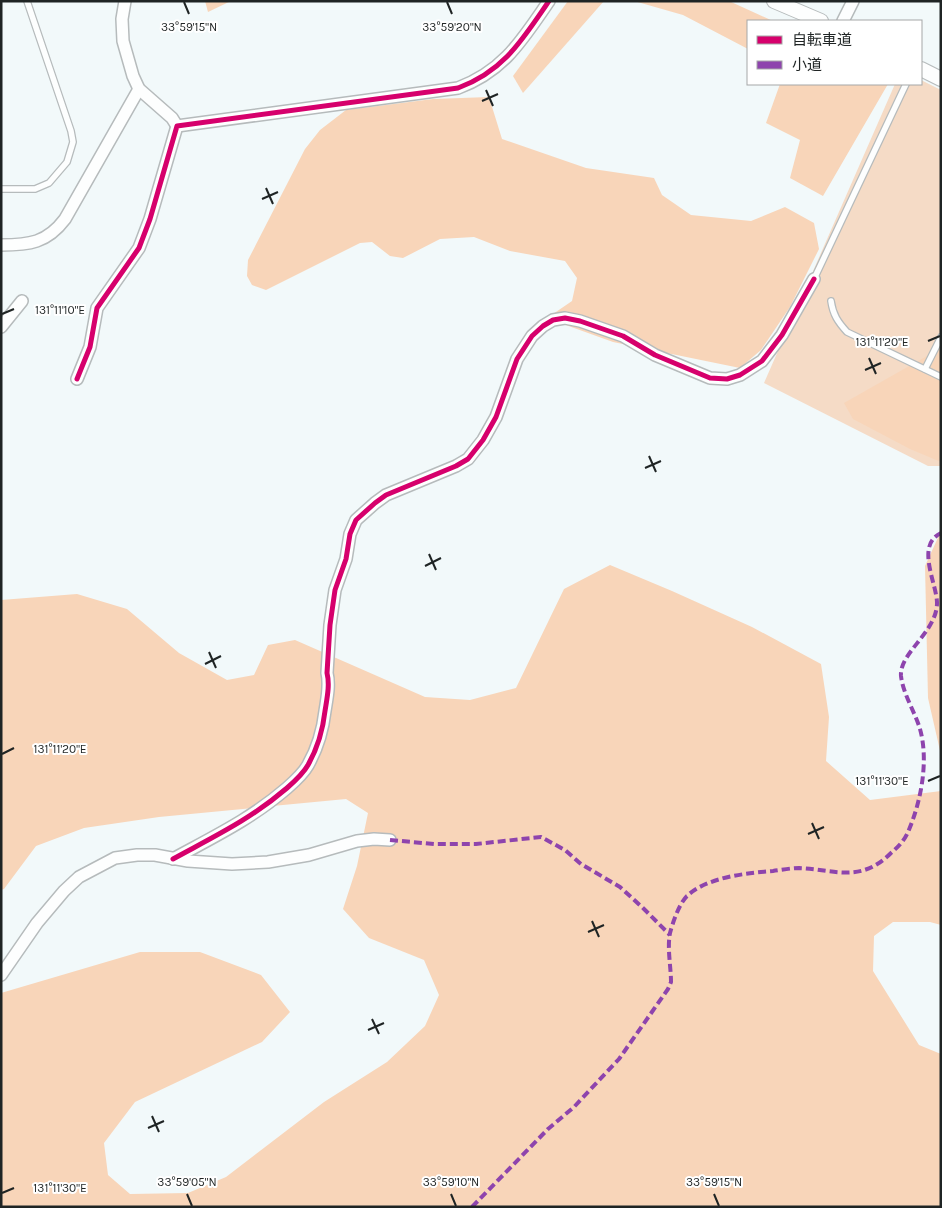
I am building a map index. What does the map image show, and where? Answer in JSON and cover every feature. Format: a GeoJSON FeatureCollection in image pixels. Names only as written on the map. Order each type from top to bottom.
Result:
{"type":"FeatureCollection","features":[{"type":"Feature","properties":{"kind":"street"},"geometry":{"type":"LineString","coordinates":[[77,379],[90,347],[97,308],[139,248],[153,210],[177,126],[172,118],[139,89],[133,76],[123,41],[122,19],[125,1]]}},
{"type":"Feature","properties":{"kind":"street"},"geometry":{"type":"LineString","coordinates":[[177,126],[458,88],[474,82],[503,62],[526,34],[549,1]]}},
{"type":"Feature","properties":{"kind":"street"},"geometry":{"type":"LineString","coordinates":[[774,1],[819,20]]}},
{"type":"Feature","properties":{"kind":"street"},"geometry":{"type":"LineString","coordinates":[[844,20],[853,1]]}},
{"type":"Feature","properties":{"kind":"street"},"geometry":{"type":"LineString","coordinates":[[922,70],[941,79]]}},
{"type":"Feature","properties":{"kind":"street"},"geometry":{"type":"LineString","coordinates":[[1,245],[27,245],[38,242],[58,228],[65,219],[139,89]]}},
{"type":"Feature","properties":{"kind":"street"},"geometry":{"type":"LineString","coordinates":[[173,859],[226,832],[270,802],[300,776],[308,766],[324,723],[329,680],[327,673],[330,625],[335,590],[346,559],[350,534],[356,520],[386,495],[456,466],[468,459],[483,440],[496,418],[517,359],[532,336],[543,326],[553,320],[565,318],[580,321],[623,336],[655,355],[710,378],[727,379],[740,375],[762,361],[782,335],[814,279]]}},
{"type":"Feature","properties":{"kind":"street"},"geometry":{"type":"LineString","coordinates":[[1,327],[22,301]]}},
{"type":"Feature","properties":{"kind":"street"},"geometry":{"type":"LineString","coordinates":[[1,975],[37,923],[64,891],[79,877],[115,858],[155,855],[173,859],[232,864],[268,862],[309,855],[357,841],[390,840]]}},
{"type":"Feature","properties":{"kind":"lane"},"geometry":{"type":"LineString","coordinates":[[1,189],[34,189],[49,183],[67,162],[73,142],[71,131],[27,1]]}},
{"type":"Feature","properties":{"kind":"lane"},"geometry":{"type":"LineString","coordinates":[[814,279],[906,85]]}},
{"type":"Feature","properties":{"kind":"lane"},"geometry":{"type":"LineString","coordinates":[[831,301],[832,311],[838,322],[847,332],[941,376]]}},
{"type":"Feature","properties":{"kind":"lane"},"geometry":{"type":"LineString","coordinates":[[925,369],[941,337]]}},
{"type":"Feature","properties":{"kind":"shaded area"},"geometry":{"type":"Polygon","coordinates":[[[205,1],[231,1],[208,12],[205,1]]]}},
{"type":"Feature","properties":{"kind":"shaded area"},"geometry":{"type":"Polygon","coordinates":[[[568,1],[604,1],[523,93],[513,76],[568,1]]]}},
{"type":"Feature","properties":{"kind":"shaded area"},"geometry":{"type":"Polygon","coordinates":[[[634,1],[729,1],[771,20],[747,20],[747,48],[683,15],[634,1]]]}},
{"type":"Feature","properties":{"kind":"shaded area"},"geometry":{"type":"Polygon","coordinates":[[[922,80],[941,90],[941,466],[928,466],[764,383],[895,85],[922,85],[922,80]]]}},
{"type":"Feature","properties":{"kind":"shaded area"},"geometry":{"type":"Polygon","coordinates":[[[780,85],[887,85],[823,196],[790,178],[800,140],[766,123],[780,85]]]}},
{"type":"Feature","properties":{"kind":"shaded area"},"geometry":{"type":"Polygon","coordinates":[[[489,97],[502,139],[586,168],[654,178],[662,195],[691,215],[751,221],[785,207],[814,223],[819,249],[790,307],[761,350],[740,368],[613,342],[563,324],[553,314],[572,301],[577,278],[565,261],[510,251],[474,237],[440,239],[403,258],[390,256],[372,242],[360,243],[266,290],[252,285],[247,276],[248,260],[305,149],[320,130],[346,110],[433,99],[489,97]]]}},
{"type":"Feature","properties":{"kind":"shaded area"},"geometry":{"type":"Polygon","coordinates":[[[941,348],[941,462],[910,449],[853,419],[844,403],[941,348]]]}},
{"type":"Feature","properties":{"kind":"shaded area"},"geometry":{"type":"Polygon","coordinates":[[[941,531],[941,755],[928,698],[925,566],[941,531]]]}},
{"type":"Feature","properties":{"kind":"shaded area"},"geometry":{"type":"Polygon","coordinates":[[[610,565],[752,627],[821,664],[829,717],[826,761],[870,800],[941,791],[941,925],[930,922],[893,922],[874,936],[873,971],[919,1045],[941,1054],[941,1207],[1,1207],[1,993],[140,952],[200,952],[261,975],[290,1012],[262,1042],[135,1102],[104,1143],[108,1175],[130,1194],[188,1193],[226,1177],[324,1102],[387,1062],[425,1026],[439,995],[424,960],[369,938],[343,909],[357,866],[368,813],[346,799],[159,817],[84,828],[36,846],[4,889],[1,890],[1,600],[77,594],[127,609],[179,653],[227,680],[254,675],[268,645],[295,640],[425,697],[470,700],[516,688],[564,589],[610,565]]]}},
{"type":"Feature","properties":{"kind":"marked path"},"geometry":{"type":"LineString","coordinates":[[472,1207],[548,1129],[574,1107],[619,1059],[668,989],[671,982],[670,933],[679,908],[687,896],[705,884],[716,880],[751,873],[799,868],[836,872],[858,871],[880,862],[903,841],[917,808],[924,768],[924,754],[920,729],[902,683],[902,667],[925,633],[935,614],[937,603],[928,555],[929,546],[933,539],[941,533]]}},
{"type":"Feature","properties":{"kind":"marked path"},"geometry":{"type":"LineString","coordinates":[[390,840],[434,844],[476,844],[541,837],[565,850],[581,864],[620,887],[670,935]]}},
{"type":"Feature","properties":{"kind":"cycle path"},"geometry":{"type":"LineString","coordinates":[[77,379],[90,347],[97,308],[139,248],[150,219],[177,126],[458,88],[488,73],[511,53],[549,1]]}},
{"type":"Feature","properties":{"kind":"cycle path"},"geometry":{"type":"LineString","coordinates":[[173,859],[260,809],[299,777],[306,768],[317,746],[323,725],[328,692],[327,673],[330,625],[335,590],[346,559],[350,534],[356,520],[386,495],[456,466],[468,459],[483,440],[496,417],[517,359],[532,336],[543,326],[553,320],[565,318],[580,321],[623,336],[655,355],[710,378],[727,379],[740,375],[762,361],[782,335],[814,279]]}}]}
